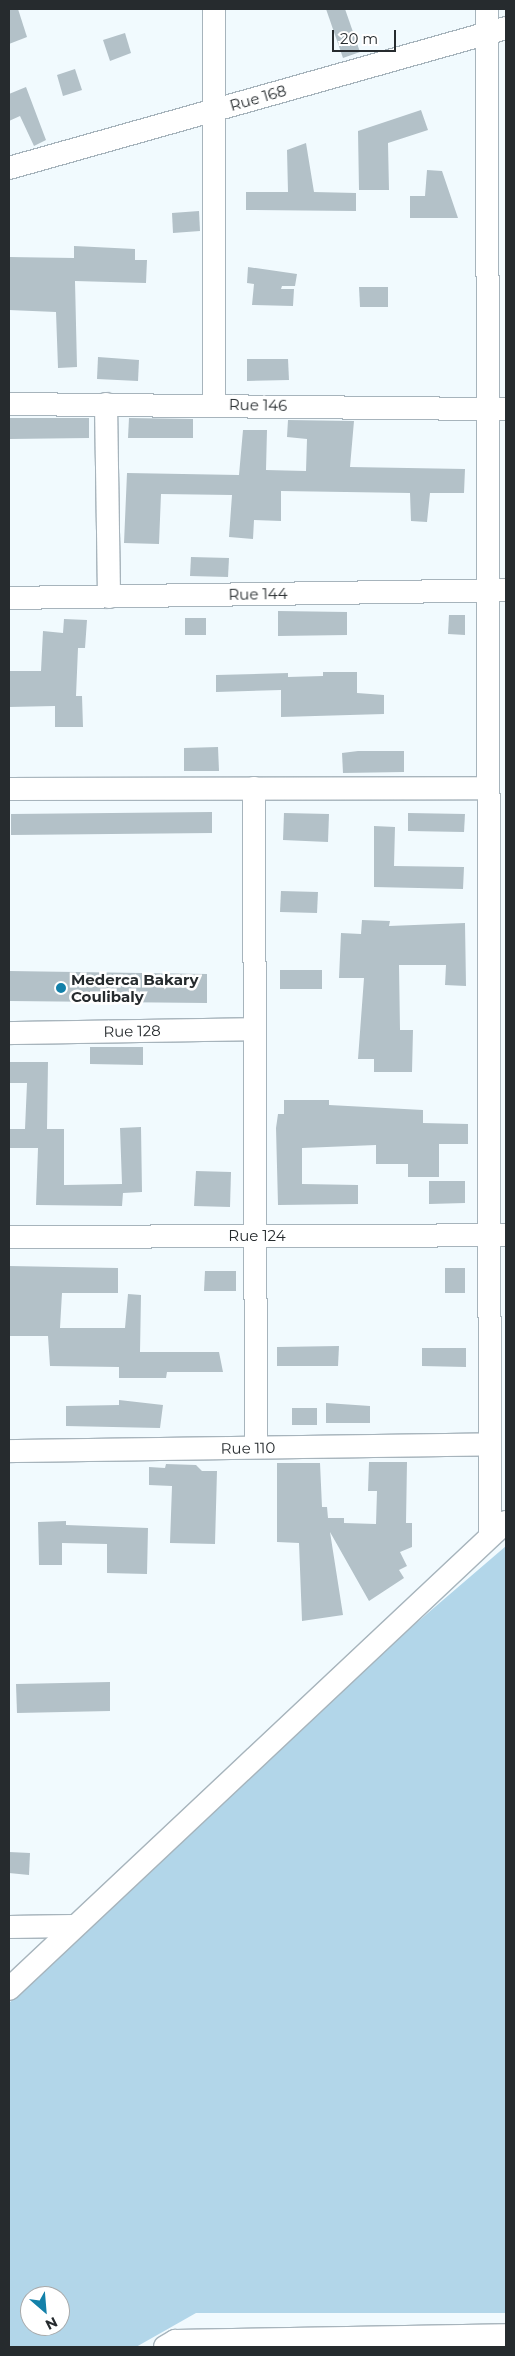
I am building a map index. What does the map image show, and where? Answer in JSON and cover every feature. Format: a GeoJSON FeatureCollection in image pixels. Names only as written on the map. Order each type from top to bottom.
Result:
{"type":"FeatureCollection","features":[{"type":"Feature","properties":{"kind":"street"},"geometry":{"type":"LineString","coordinates":[[214,9],[214,404]]}},
{"type":"Feature","properties":{"kind":"street"},"geometry":{"type":"LineString","coordinates":[[9,1989],[498,1529],[488,1444],[497,1235],[497,1037],[487,788],[497,590],[497,31],[487,9]]}},
{"type":"Feature","properties":{"kind":"street","name":"Rue 168"},"geometry":{"type":"LineString","coordinates":[[9,168],[497,31]]}},
{"type":"Feature","properties":{"kind":"street","name":"Rue 146"},"geometry":{"type":"LineString","coordinates":[[9,404],[214,404],[497,409]]}},
{"type":"Feature","properties":{"kind":"street"},"geometry":{"type":"LineString","coordinates":[[106,404],[109,597]]}},
{"type":"Feature","properties":{"kind":"street","name":"Rue 144"},"geometry":{"type":"LineString","coordinates":[[9,598],[497,590]]}},
{"type":"Feature","properties":{"kind":"street"},"geometry":{"type":"LineString","coordinates":[[254,788],[256,1448]]}},
{"type":"Feature","properties":{"kind":"street"},"geometry":{"type":"LineString","coordinates":[[9,789],[487,788]]}},
{"type":"Feature","properties":{"kind":"street","name":"Rue 128"},"geometry":{"type":"LineString","coordinates":[[9,1033],[255,1029]]}},
{"type":"Feature","properties":{"kind":"street","name":"Rue 124"},"geometry":{"type":"LineString","coordinates":[[9,1237],[497,1235]]}},
{"type":"Feature","properties":{"kind":"street","name":"Rue 110"},"geometry":{"type":"LineString","coordinates":[[9,1451],[488,1444]]}},
{"type":"Feature","properties":{"kind":"street"},"geometry":{"type":"LineString","coordinates":[[9,1927],[74,1926]]}},
{"type":"Feature","properties":{"kind":"street"},"geometry":{"type":"LineString","coordinates":[[172,2345],[500,2339]]}},
{"type":"Feature","properties":{"kind":"shaded area"},"geometry":{"type":"Polygon","coordinates":[[[506,1546],[506,2313],[196,2313],[136,2347],[9,2347],[9,2003],[309,1715],[506,1546]]]}},
{"type":"Feature","properties":{"kind":"building"},"geometry":{"type":"Polygon","coordinates":[[[9,9],[18,9],[27,37],[9,44],[9,9]]]}},
{"type":"Feature","properties":{"kind":"building"},"geometry":{"type":"Polygon","coordinates":[[[326,9],[345,9],[360,52],[343,58],[326,9]]]}},
{"type":"Feature","properties":{"kind":"building"},"geometry":{"type":"Polygon","coordinates":[[[125,33],[131,53],[110,61],[103,40],[125,33]]]}},
{"type":"Feature","properties":{"kind":"building"},"geometry":{"type":"Polygon","coordinates":[[[75,69],[82,90],[63,96],[57,75],[75,69]]]}},
{"type":"Feature","properties":{"kind":"building"},"geometry":{"type":"Polygon","coordinates":[[[26,87],[46,140],[34,146],[20,116],[9,121],[9,94],[26,87]]]}},
{"type":"Feature","properties":{"kind":"building"},"geometry":{"type":"Polygon","coordinates":[[[421,110],[428,130],[388,143],[389,190],[359,190],[358,131],[421,110]]]}},
{"type":"Feature","properties":{"kind":"building"},"geometry":{"type":"Polygon","coordinates":[[[306,143],[314,192],[356,193],[356,211],[246,210],[246,192],[288,192],[287,150],[306,143]]]}},
{"type":"Feature","properties":{"kind":"building"},"geometry":{"type":"Polygon","coordinates":[[[427,170],[442,171],[458,218],[410,218],[410,196],[425,196],[427,170]]]}},
{"type":"Feature","properties":{"kind":"building"},"geometry":{"type":"Polygon","coordinates":[[[199,211],[200,231],[173,233],[172,213],[199,211]]]}},
{"type":"Feature","properties":{"kind":"building"},"geometry":{"type":"Polygon","coordinates":[[[74,246],[135,249],[135,260],[147,260],[146,283],[75,281],[77,367],[58,368],[56,312],[9,310],[9,257],[74,258],[74,246]]]}},
{"type":"Feature","properties":{"kind":"building"},"geometry":{"type":"Polygon","coordinates":[[[248,267],[297,274],[295,286],[282,286],[281,289],[294,289],[293,306],[252,305],[254,284],[247,283],[248,267]]]}},
{"type":"Feature","properties":{"kind":"building"},"geometry":{"type":"Polygon","coordinates":[[[359,287],[388,287],[388,307],[360,307],[359,287]]]}},
{"type":"Feature","properties":{"kind":"building"},"geometry":{"type":"Polygon","coordinates":[[[98,357],[139,360],[138,381],[97,379],[98,357]]]}},
{"type":"Feature","properties":{"kind":"building"},"geometry":{"type":"Polygon","coordinates":[[[247,359],[288,359],[289,380],[247,381],[247,359]]]}},
{"type":"Feature","properties":{"kind":"building"},"geometry":{"type":"Polygon","coordinates":[[[9,418],[89,418],[89,438],[9,439],[9,418]]]}},
{"type":"Feature","properties":{"kind":"building"},"geometry":{"type":"Polygon","coordinates":[[[129,418],[193,419],[193,438],[128,438],[129,418]]]}},
{"type":"Feature","properties":{"kind":"building"},"geometry":{"type":"Polygon","coordinates":[[[288,420],[354,421],[350,467],[465,469],[464,493],[430,493],[427,522],[411,521],[410,493],[281,491],[281,521],[254,520],[253,539],[229,537],[232,495],[161,494],[159,544],[124,543],[127,473],[239,475],[243,430],[267,430],[266,470],[306,471],[307,439],[287,437],[288,420]]]}},
{"type":"Feature","properties":{"kind":"building"},"geometry":{"type":"Polygon","coordinates":[[[191,557],[229,558],[228,577],[190,576],[191,557]]]}},
{"type":"Feature","properties":{"kind":"building"},"geometry":{"type":"Polygon","coordinates":[[[278,611],[347,612],[347,635],[278,636],[278,611]]]}},
{"type":"Feature","properties":{"kind":"building"},"geometry":{"type":"Polygon","coordinates":[[[449,615],[465,615],[465,635],[448,634],[449,615]]]}},
{"type":"Feature","properties":{"kind":"building"},"geometry":{"type":"Polygon","coordinates":[[[185,618],[206,618],[206,635],[185,635],[185,618]]]}},
{"type":"Feature","properties":{"kind":"building"},"geometry":{"type":"Polygon","coordinates":[[[64,619],[87,620],[85,648],[78,648],[76,696],[82,696],[83,727],[55,727],[55,706],[9,707],[9,671],[41,671],[43,631],[63,633],[64,619]]]}},
{"type":"Feature","properties":{"kind":"building"},"geometry":{"type":"Polygon","coordinates":[[[323,672],[357,672],[357,693],[384,695],[384,714],[281,717],[281,690],[216,692],[216,675],[288,673],[288,677],[323,676],[323,672]]]}},
{"type":"Feature","properties":{"kind":"building"},"geometry":{"type":"Polygon","coordinates":[[[218,747],[219,771],[184,771],[184,748],[218,747]]]}},
{"type":"Feature","properties":{"kind":"building"},"geometry":{"type":"Polygon","coordinates":[[[404,751],[404,772],[343,773],[342,753],[404,751]]]}},
{"type":"Feature","properties":{"kind":"building"},"geometry":{"type":"Polygon","coordinates":[[[212,812],[212,833],[11,835],[11,814],[212,812]]]}},
{"type":"Feature","properties":{"kind":"building"},"geometry":{"type":"Polygon","coordinates":[[[284,813],[329,814],[328,842],[283,840],[284,813]]]}},
{"type":"Feature","properties":{"kind":"building"},"geometry":{"type":"Polygon","coordinates":[[[408,813],[465,814],[464,832],[408,831],[408,813]]]}},
{"type":"Feature","properties":{"kind":"building"},"geometry":{"type":"Polygon","coordinates":[[[374,826],[395,827],[394,866],[464,867],[463,889],[374,887],[374,826]]]}},
{"type":"Feature","properties":{"kind":"building"},"geometry":{"type":"Polygon","coordinates":[[[281,891],[318,892],[317,913],[280,912],[281,891]]]}},
{"type":"Feature","properties":{"kind":"building"},"geometry":{"type":"Polygon","coordinates":[[[362,920],[390,921],[389,926],[465,923],[466,986],[445,985],[446,965],[399,965],[400,1030],[413,1030],[412,1072],[374,1072],[374,1059],[358,1059],[364,978],[339,978],[341,933],[361,934],[362,920]]]}},
{"type":"Feature","properties":{"kind":"building"},"geometry":{"type":"Polygon","coordinates":[[[280,970],[322,970],[322,989],[280,989],[280,970]]]}},
{"type":"Feature","properties":{"kind":"building"},"geometry":{"type":"Polygon","coordinates":[[[9,971],[207,974],[207,1003],[9,1001],[9,971]]]}},
{"type":"Feature","properties":{"kind":"building"},"geometry":{"type":"Polygon","coordinates":[[[90,1047],[143,1047],[143,1065],[90,1064],[90,1047]]]}},
{"type":"Feature","properties":{"kind":"building"},"geometry":{"type":"Polygon","coordinates":[[[9,1062],[48,1062],[47,1129],[64,1129],[64,1185],[122,1184],[120,1128],[141,1127],[142,1192],[123,1193],[122,1206],[36,1205],[38,1148],[9,1148],[9,1129],[25,1129],[27,1083],[9,1083],[9,1062]]]}},
{"type":"Feature","properties":{"kind":"building"},"geometry":{"type":"Polygon","coordinates":[[[284,1100],[329,1100],[329,1105],[423,1110],[423,1123],[468,1124],[468,1144],[439,1144],[439,1177],[408,1177],[408,1164],[376,1164],[376,1145],[302,1148],[302,1184],[358,1185],[358,1204],[278,1205],[276,1128],[278,1114],[284,1114],[284,1100]]]}},
{"type":"Feature","properties":{"kind":"building"},"geometry":{"type":"Polygon","coordinates":[[[196,1171],[231,1172],[230,1207],[194,1206],[196,1171]]]}},
{"type":"Feature","properties":{"kind":"building"},"geometry":{"type":"Polygon","coordinates":[[[429,1181],[465,1181],[465,1203],[429,1204],[429,1181]]]}},
{"type":"Feature","properties":{"kind":"building"},"geometry":{"type":"Polygon","coordinates":[[[9,1266],[118,1268],[118,1293],[62,1293],[60,1328],[125,1328],[128,1294],[141,1295],[140,1352],[219,1352],[223,1372],[167,1372],[166,1378],[119,1378],[119,1367],[50,1366],[48,1336],[9,1336],[9,1266]]]}},
{"type":"Feature","properties":{"kind":"building"},"geometry":{"type":"Polygon","coordinates":[[[445,1268],[465,1268],[465,1293],[445,1293],[445,1268]]]}},
{"type":"Feature","properties":{"kind":"building"},"geometry":{"type":"Polygon","coordinates":[[[205,1271],[236,1271],[236,1291],[204,1291],[205,1271]]]}},
{"type":"Feature","properties":{"kind":"building"},"geometry":{"type":"Polygon","coordinates":[[[339,1346],[338,1366],[277,1366],[277,1347],[339,1346]]]}},
{"type":"Feature","properties":{"kind":"building"},"geometry":{"type":"Polygon","coordinates":[[[422,1348],[466,1348],[466,1367],[422,1366],[422,1348]]]}},
{"type":"Feature","properties":{"kind":"building"},"geometry":{"type":"Polygon","coordinates":[[[119,1400],[163,1405],[160,1428],[66,1426],[66,1406],[119,1405],[119,1400]]]}},
{"type":"Feature","properties":{"kind":"building"},"geometry":{"type":"Polygon","coordinates":[[[326,1403],[370,1406],[370,1423],[326,1423],[326,1403]]]}},
{"type":"Feature","properties":{"kind":"building"},"geometry":{"type":"Polygon","coordinates":[[[292,1408],[317,1408],[317,1425],[292,1425],[292,1408]]]}},
{"type":"Feature","properties":{"kind":"building"},"geometry":{"type":"Polygon","coordinates":[[[369,1462],[407,1462],[406,1523],[412,1523],[412,1547],[400,1552],[407,1566],[399,1570],[404,1578],[369,1601],[330,1532],[343,1615],[302,1621],[299,1543],[277,1542],[277,1463],[320,1463],[322,1507],[327,1507],[328,1518],[344,1518],[344,1523],[376,1524],[377,1491],[368,1491],[369,1462]]]}},
{"type":"Feature","properties":{"kind":"building"},"geometry":{"type":"Polygon","coordinates":[[[166,1464],[196,1465],[202,1471],[217,1471],[215,1544],[170,1543],[172,1486],[149,1485],[149,1467],[165,1468],[166,1464]]]}},
{"type":"Feature","properties":{"kind":"building"},"geometry":{"type":"Polygon","coordinates":[[[66,1521],[66,1525],[148,1528],[147,1574],[107,1573],[107,1544],[62,1543],[62,1565],[39,1565],[38,1522],[66,1521]]]}},
{"type":"Feature","properties":{"kind":"building"},"geometry":{"type":"Polygon","coordinates":[[[110,1682],[110,1711],[17,1713],[16,1684],[110,1682]]]}},
{"type":"Feature","properties":{"kind":"building"},"geometry":{"type":"Polygon","coordinates":[[[9,1852],[30,1853],[29,1875],[9,1873],[9,1852]]]}},
{"type":"Feature","properties":{"kind":"place","name":"Mederca Bakary Coulibaly"},"geometry":{"type":"Point","coordinates":[61,988]}}]}
